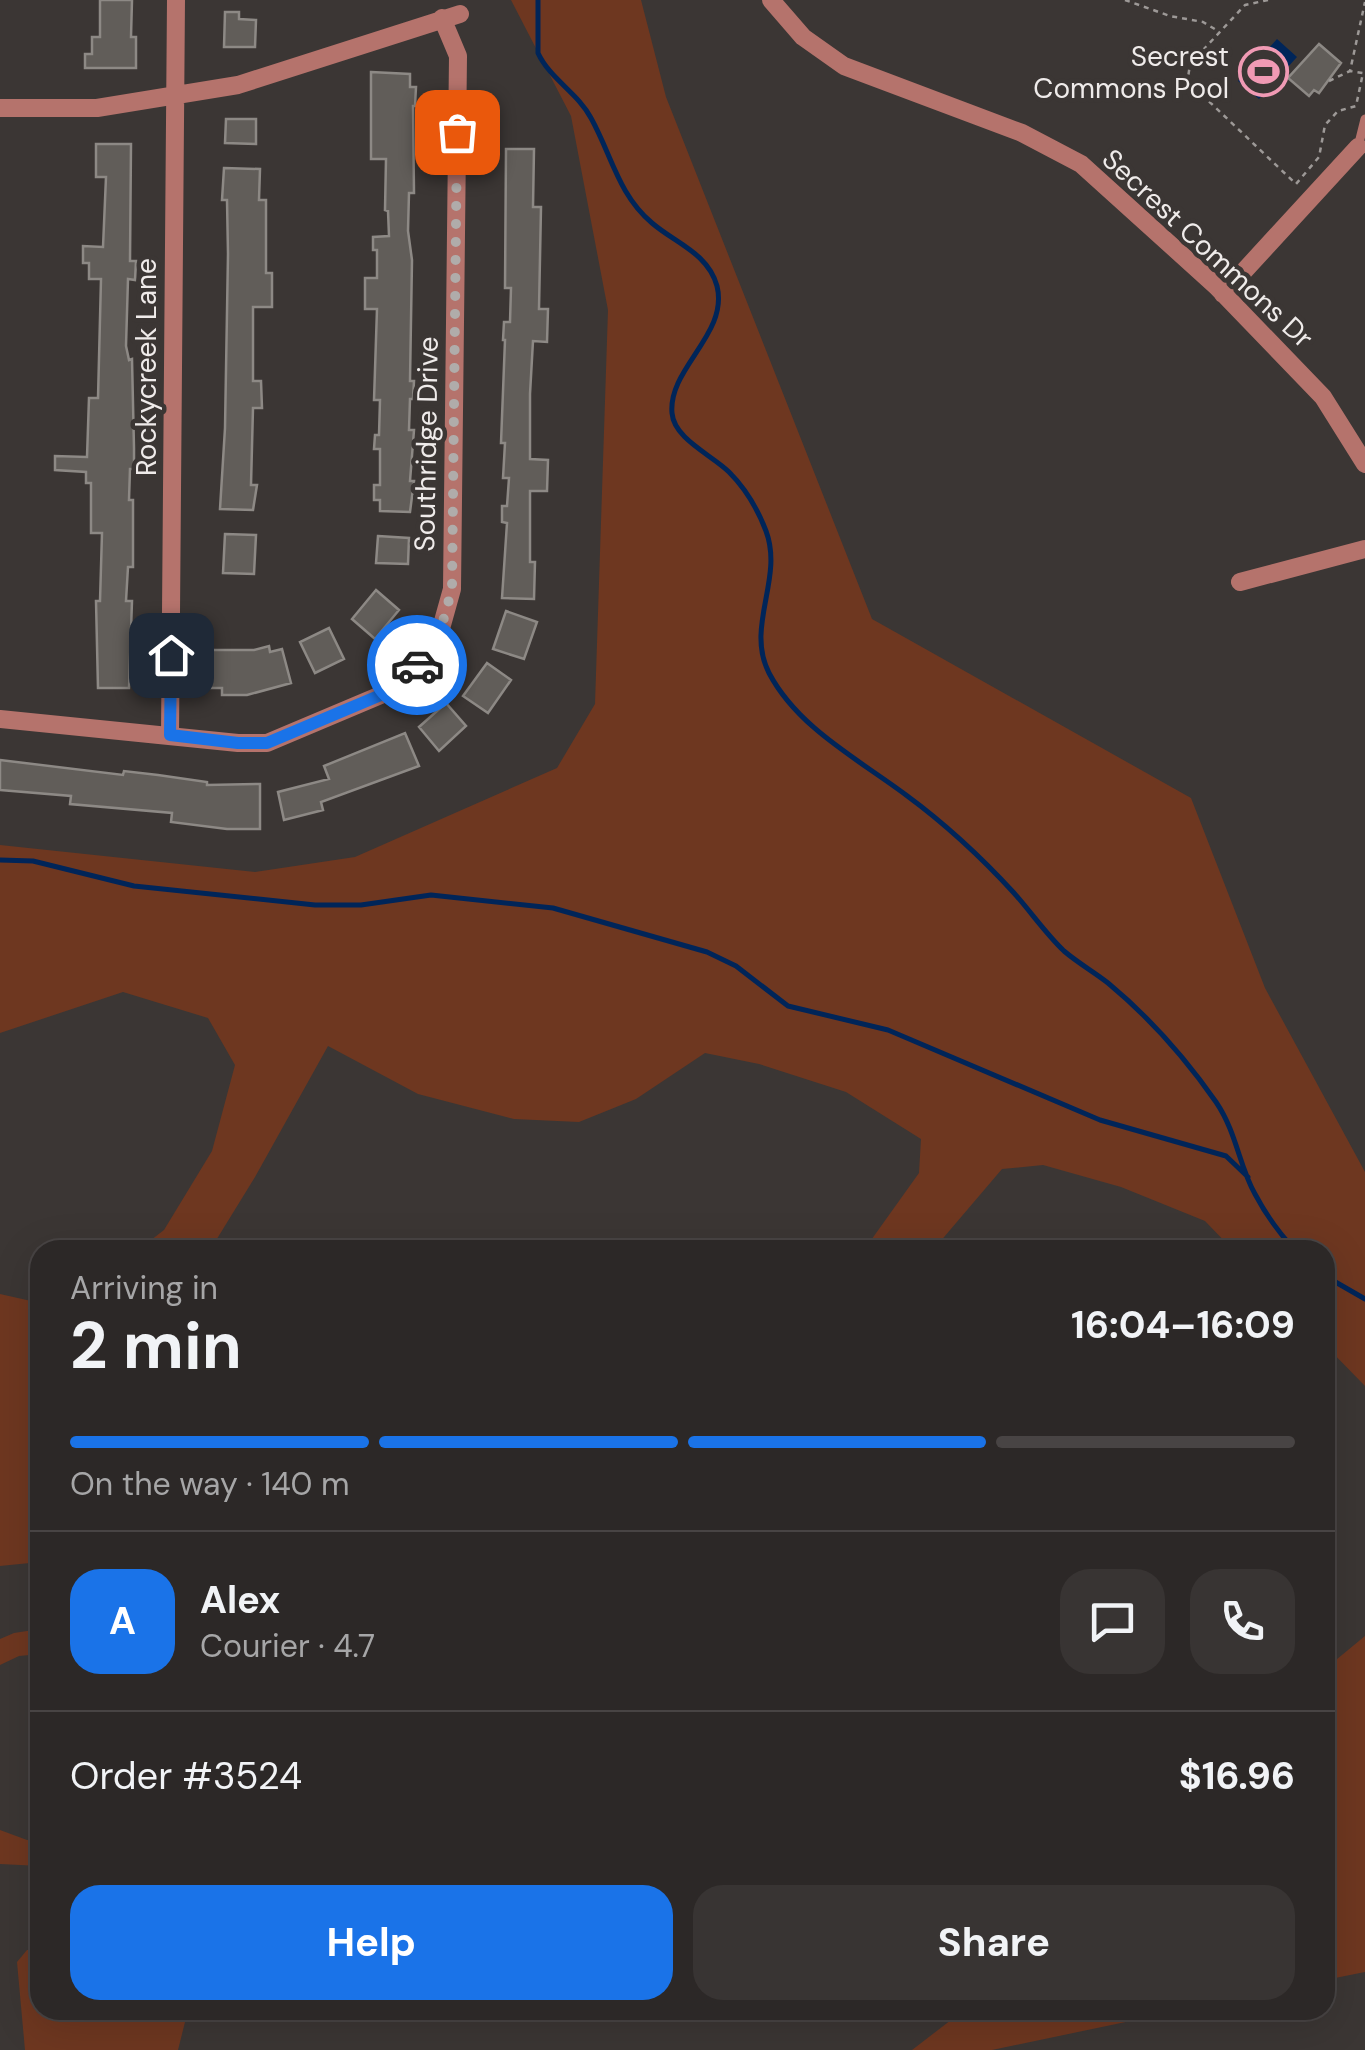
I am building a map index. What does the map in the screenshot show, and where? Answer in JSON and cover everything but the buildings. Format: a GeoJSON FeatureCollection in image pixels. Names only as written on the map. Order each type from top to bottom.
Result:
{"type":"FeatureCollection","features":[{"type":"Feature","properties":{"kind":"street","name":"Rockycreek Lane"},"geometry":{"type":"LineString","coordinates":[[170,735],[176,0]]}},
{"type":"Feature","properties":{"kind":"street","name":"Secrest Commons Dr"},"geometry":{"type":"LineString","coordinates":[[770,0],[803,37],[844,66],[1022,134],[1081,164],[1223,294],[1323,397],[1365,464]]}},
{"type":"Feature","properties":{"kind":"street","name":"Southridge Drive"},"geometry":{"type":"LineString","coordinates":[[0,718],[267,743],[395,689],[440,632],[452,589],[458,56],[451,16],[238,86],[175,97]]}},
{"type":"Feature","properties":{"kind":"street"},"geometry":{"type":"LineString","coordinates":[[0,108],[97,108],[175,97]]}},
{"type":"Feature","properties":{"kind":"street"},"geometry":{"type":"LineString","coordinates":[[1223,294],[1358,147]]}},
{"type":"Feature","properties":{"kind":"street"},"geometry":{"type":"LineString","coordinates":[[1240,582],[1365,550]]}},
{"type":"Feature","properties":{"kind":"lane"},"geometry":{"type":"LineString","coordinates":[[1358,147],[1365,119]]}},
{"type":"Feature","properties":{"kind":"path"},"geometry":{"type":"LineString","coordinates":[[1126,0],[1170,16],[1202,22],[1220,32]]}},
{"type":"Feature","properties":{"kind":"path"},"geometry":{"type":"LineString","coordinates":[[1268,0],[1245,5],[1190,64],[1188,78],[1197,90],[1296,184],[1320,157],[1325,125],[1338,111],[1356,106],[1363,74],[1350,71],[1329,81]]}},
{"type":"Feature","properties":{"kind":"path"},"geometry":{"type":"LineString","coordinates":[[1350,71],[1365,2]]}},
{"type":"Feature","properties":{"kind":"shaded area"},"geometry":{"type":"Polygon","coordinates":[[[511,0],[641,0],[666,97],[872,619],[1191,798],[1265,988],[1365,1172],[1365,1386],[1335,1355],[1335,1240],[1223,1240],[1205,1221],[1121,1187],[1043,1165],[1002,1169],[942,1240],[871,1240],[919,1173],[921,1139],[846,1092],[759,1064],[705,1053],[636,1099],[579,1122],[514,1119],[418,1094],[328,1046],[216,1240],[151,1240],[164,1230],[212,1151],[235,1065],[208,1018],[123,992],[0,1033],[0,845],[255,872],[355,857],[557,768],[595,704],[608,310],[571,116],[511,0]]]}},
{"type":"Feature","properties":{"kind":"shaded area"},"geometry":{"type":"Polygon","coordinates":[[[0,1294],[30,1301],[30,1563],[0,1566],[0,1294]]]}},
{"type":"Feature","properties":{"kind":"shaded area"},"geometry":{"type":"Polygon","coordinates":[[[30,1631],[30,1655],[0,1665],[0,1639],[30,1631]]]}},
{"type":"Feature","properties":{"kind":"shaded area"},"geometry":{"type":"Polygon","coordinates":[[[1365,1636],[1365,1972],[1335,1978],[1335,1661],[1365,1636]]]}},
{"type":"Feature","properties":{"kind":"shaded area"},"geometry":{"type":"Polygon","coordinates":[[[0,1830],[30,1840],[30,1866],[0,1864],[0,1830]]]}},
{"type":"Feature","properties":{"kind":"shaded area"},"geometry":{"type":"Polygon","coordinates":[[[30,1950],[30,2020],[186,2020],[178,2050],[25,2050],[17,1962],[30,1950]]]}},
{"type":"Feature","properties":{"kind":"shaded area"},"geometry":{"type":"Polygon","coordinates":[[[951,2020],[1135,2020],[992,2050],[912,2050],[951,2020]]]}},
{"type":"Feature","properties":{"kind":"water","name":"Secrest Commons Pool"},"geometry":{"type":"Polygon","coordinates":[[[1277,39],[1297,57],[1259,99],[1238,81],[1250,63],[1256,62],[1277,39]]]}},
{"type":"Feature","properties":{"kind":"waterway"},"geometry":{"type":"LineString","coordinates":[[538,0],[538,53],[543,62],[585,109],[640,212],[699,257],[717,286],[714,320],[679,381],[672,413],[686,439],[740,485],[766,531],[771,567],[761,638],[769,673],[781,693],[812,726],[906,795],[976,854],[1064,951],[1108,983],[1166,1039],[1216,1102],[1255,1194],[1287,1240]]}},
{"type":"Feature","properties":{"kind":"waterway"},"geometry":{"type":"LineString","coordinates":[[0,860],[33,861],[134,886],[315,905],[361,905],[431,895],[553,908],[707,952],[736,966],[788,1006],[888,1030],[1100,1120],[1226,1156],[1248,1177]]}},
{"type":"Feature","properties":{"kind":"waterway"},"geometry":{"type":"LineString","coordinates":[[1335,1282],[1365,1299]]}},
{"type":"Feature","properties":{"kind":"way so far"},"geometry":{"type":"LineString","coordinates":[[417,665],[440,632],[452,589],[457,132]]}},
{"type":"Feature","properties":{"kind":"place","name":"Secrest Commons Pool"},"geometry":{"type":"Point","coordinates":[1264,72]}},
{"type":"Feature","properties":{"kind":"route"},"geometry":{"type":"LineString","coordinates":[[171,655],[170,735],[238,743],[267,743],[395,689],[417,665]]}}]}
